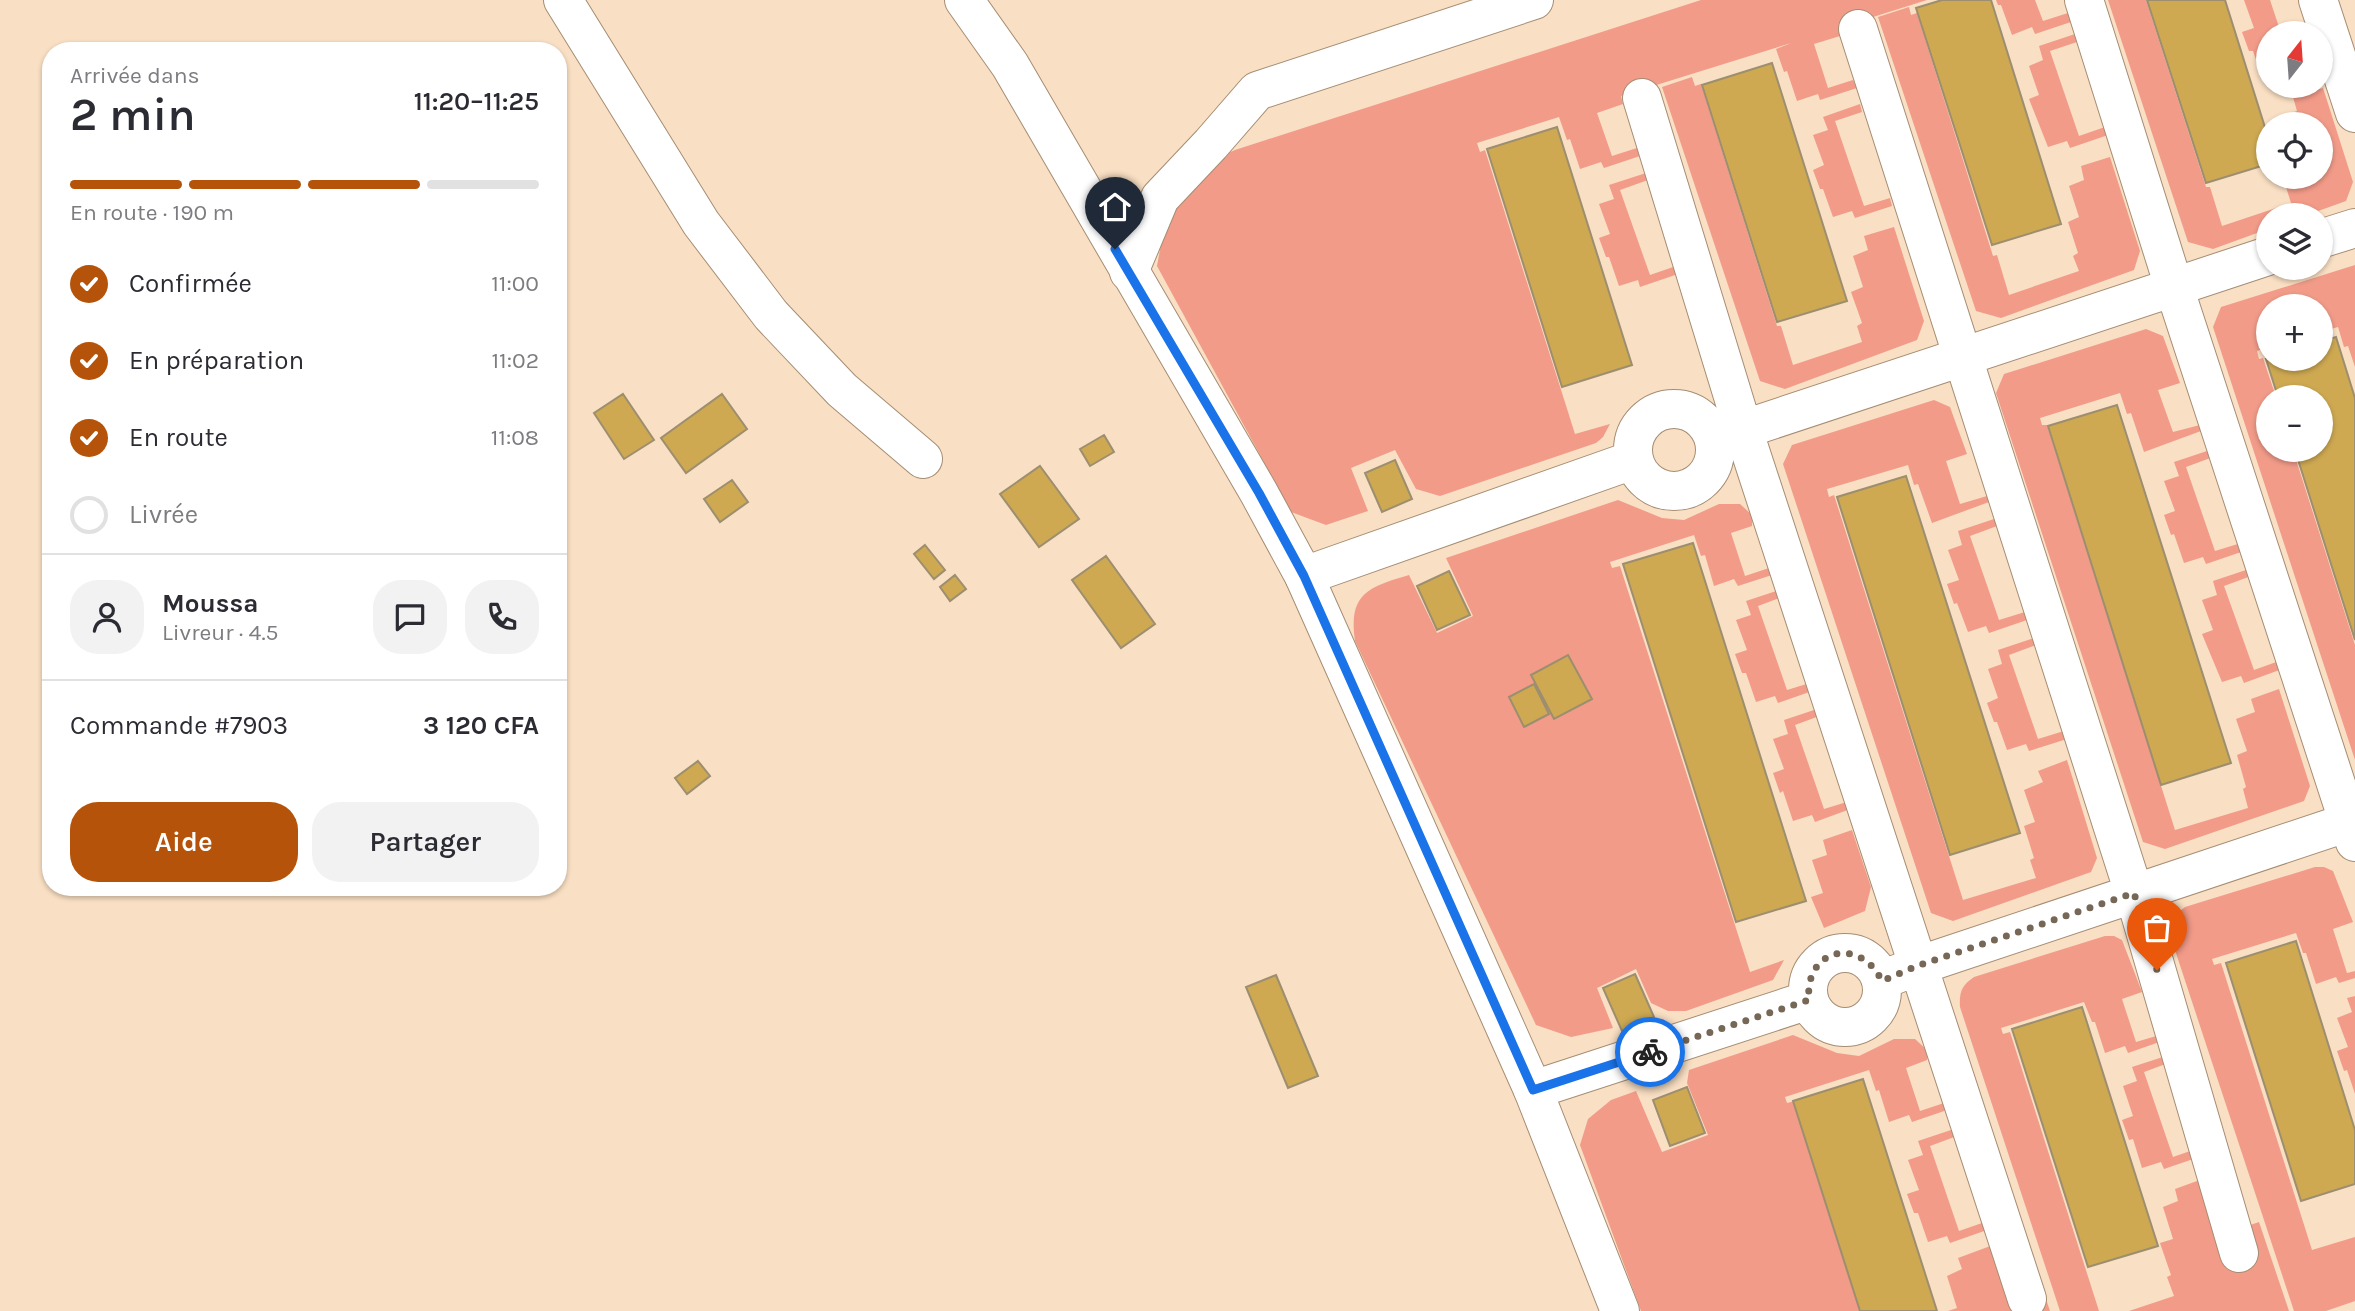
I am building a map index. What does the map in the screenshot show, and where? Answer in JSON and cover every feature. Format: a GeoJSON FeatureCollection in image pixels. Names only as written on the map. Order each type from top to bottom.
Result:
{"type":"FeatureCollection","features":[{"type":"Feature","properties":{"kind":"street"},"geometry":{"type":"LineString","coordinates":[[563,0],[701,223],[771,315],[842,390],[923,458]]}},
{"type":"Feature","properties":{"kind":"street"},"geometry":{"type":"LineString","coordinates":[[964,0],[1010,65],[1259,493],[1304,576],[1533,1090],[1620,1311]]}},
{"type":"Feature","properties":{"kind":"street"},"geometry":{"type":"LineString","coordinates":[[1129,272],[1160,198],[1257,91],[1534,0]]}},
{"type":"Feature","properties":{"kind":"street"},"geometry":{"type":"LineString","coordinates":[[1882,981],[1917,966],[2134,893],[2353,828],[2174,287],[2084,0]]}},
{"type":"Feature","properties":{"kind":"street"},"geometry":{"type":"LineString","coordinates":[[2318,0],[2355,113]]}},
{"type":"Feature","properties":{"kind":"street"},"geometry":{"type":"LineString","coordinates":[[1858,29],[2134,893],[2239,1253]]}},
{"type":"Feature","properties":{"kind":"street"},"geometry":{"type":"LineString","coordinates":[[1642,98],[1728,434],[1917,966],[2026,1299]]}},
{"type":"Feature","properties":{"kind":"street"},"geometry":{"type":"LineString","coordinates":[[2333,235],[2355,228]]}},
{"type":"Feature","properties":{"kind":"street"},"geometry":{"type":"LineString","coordinates":[[1728,434],[1716,454],[1712,468],[1692,488],[1663,490],[1650,484],[1633,460],[1636,432],[1644,420],[1657,412],[1670,408],[1685,410],[1698,416],[1708,426],[1728,434],[2256,260]]}},
{"type":"Feature","properties":{"kind":"street"},"geometry":{"type":"LineString","coordinates":[[1304,576],[1633,460]]}},
{"type":"Feature","properties":{"kind":"street"},"geometry":{"type":"LineString","coordinates":[[1850,953],[1864,957],[1875,967],[1882,981],[1883,995],[1878,1009],[1869,1020],[1855,1026],[1841,1027],[1827,1022],[1816,1013],[1809,1000],[1808,985],[1812,971],[1822,960],[1836,954],[1850,953]]}},
{"type":"Feature","properties":{"kind":"street"},"geometry":{"type":"LineString","coordinates":[[1533,1090],[1809,1000]]}},
{"type":"Feature","properties":{"kind":"shaded area"},"geometry":{"type":"Polygon","coordinates":[[[1701,0],[1927,0],[1838,28],[1840,36],[1814,44],[1828,88],[1853,80],[1857,88],[1820,100],[1818,94],[1797,101],[1776,49],[1791,43],[1621,96],[1623,104],[1597,113],[1612,156],[1637,148],[1640,156],[1604,168],[1601,162],[1580,169],[1559,117],[1477,143],[1480,152],[1485,150],[1575,434],[1610,424],[1596,443],[1440,496],[1416,489],[1395,450],[1351,468],[1368,511],[1326,525],[1291,512],[1157,266],[1167,212],[1215,159],[1235,150],[1701,0]]]}},
{"type":"Feature","properties":{"kind":"shaded area"},"geometry":{"type":"Polygon","coordinates":[[[1996,0],[2035,0],[2043,21],[2068,13],[2071,22],[2035,34],[2032,27],[2012,35],[2001,5],[1998,5],[1996,0]]]}},
{"type":"Feature","properties":{"kind":"shaded area"},"geometry":{"type":"Polygon","coordinates":[[[2108,0],[2146,0],[2206,187],[2210,187],[2222,226],[2256,215],[2256,233],[2213,249],[2188,242],[2108,0]]]}},
{"type":"Feature","properties":{"kind":"shaded area"},"geometry":{"type":"Polygon","coordinates":[[[2244,0],[2270,0],[2277,21],[2256,21],[2256,60],[2253,51],[2249,51],[2242,32],[2254,28],[2244,0]]]}},
{"type":"Feature","properties":{"kind":"shaded area"},"geometry":{"type":"Polygon","coordinates":[[[1909,7],[1911,15],[1917,13],[1993,256],[1997,255],[2009,295],[2079,271],[2073,256],[2078,253],[2068,222],[2079,217],[2069,186],[2084,180],[2081,166],[2110,157],[2140,251],[2134,270],[2001,318],[1976,311],[1878,17],[1909,7]]]}},
{"type":"Feature","properties":{"kind":"shaded area"},"geometry":{"type":"Polygon","coordinates":[[[2075,34],[2077,42],[2050,51],[2079,136],[2105,127],[2108,135],[2070,148],[2067,141],[2048,147],[2029,99],[2039,95],[2029,66],[2043,60],[2039,46],[2075,34]]]}},
{"type":"Feature","properties":{"kind":"shaded area"},"geometry":{"type":"Polygon","coordinates":[[[1692,77],[1695,86],[1701,84],[1777,326],[1781,326],[1793,365],[1862,342],[1857,326],[1862,323],[1851,292],[1863,287],[1853,256],[1868,250],[1864,236],[1894,227],[1924,321],[1917,340],[1785,389],[1760,381],[1662,87],[1692,77]]]}},
{"type":"Feature","properties":{"kind":"shaded area"},"geometry":{"type":"Polygon","coordinates":[[[2293,98],[2326,98],[2331,112],[2294,112],[2297,111],[2293,98]]]}},
{"type":"Feature","properties":{"kind":"shaded area"},"geometry":{"type":"Polygon","coordinates":[[[1860,104],[1862,112],[1835,121],[1864,206],[1890,198],[1892,206],[1855,218],[1852,211],[1833,217],[1813,170],[1824,165],[1813,135],[1828,130],[1823,117],[1860,104]]]}},
{"type":"Feature","properties":{"kind":"shaded area"},"geometry":{"type":"Polygon","coordinates":[[[2333,119],[2353,182],[2346,201],[2333,206],[2333,203],[2291,203],[2287,189],[2333,189],[2333,119]]]}},
{"type":"Feature","properties":{"kind":"shaded area"},"geometry":{"type":"Polygon","coordinates":[[[1646,173],[1648,180],[1620,190],[1650,275],[1676,266],[1678,274],[1640,287],[1638,280],[1619,286],[1599,238],[1610,234],[1599,204],[1614,199],[1609,185],[1646,173]]]}},
{"type":"Feature","properties":{"kind":"shaded area"},"geometry":{"type":"Polygon","coordinates":[[[2355,265],[2355,367],[2348,346],[2344,347],[2338,327],[2333,328],[2333,294],[2262,294],[2307,280],[2333,280],[2333,272],[2355,265]]]}},
{"type":"Feature","properties":{"kind":"shaded area"},"geometry":{"type":"Polygon","coordinates":[[[2256,296],[2256,371],[2267,371],[2272,385],[2256,385],[2256,458],[2213,327],[2221,307],[2256,296]]]}},
{"type":"Feature","properties":{"kind":"shaded area"},"geometry":{"type":"Polygon","coordinates":[[[2146,329],[2163,336],[2180,383],[2158,390],[2173,432],[2200,425],[2201,431],[2144,452],[2131,413],[2127,414],[2120,393],[2040,418],[2042,425],[2047,425],[2175,830],[2248,808],[2243,789],[2246,787],[2237,755],[2247,751],[2236,719],[2255,712],[2251,699],[2279,689],[2310,786],[2304,801],[2165,849],[2143,842],[1996,393],[2004,374],[2146,329]]]}},
{"type":"Feature","properties":{"kind":"shaded area"},"geometry":{"type":"Polygon","coordinates":[[[1934,400],[1950,407],[1967,454],[1946,461],[1960,504],[1987,496],[1989,502],[1932,523],[1918,484],[1914,485],[1908,465],[1827,489],[1829,497],[1834,495],[1963,900],[2036,878],[2030,860],[2034,858],[2024,826],[2035,822],[2024,790],[2043,782],[2038,771],[2067,760],[2097,858],[2091,872],[1953,921],[1931,913],[1783,464],[1792,445],[1934,400]]]}},
{"type":"Feature","properties":{"kind":"shaded area"},"geometry":{"type":"Polygon","coordinates":[[[2210,450],[2213,457],[2186,467],[2215,551],[2241,543],[2244,551],[2206,564],[2203,557],[2184,563],[2164,515],[2175,511],[2164,481],[2179,476],[2174,462],[2210,450]]]}},
{"type":"Feature","properties":{"kind":"shaded area"},"geometry":{"type":"Polygon","coordinates":[[[2257,462],[2297,462],[2355,645],[2355,760],[2257,462]]]}},
{"type":"Feature","properties":{"kind":"shaded area"},"geometry":{"type":"Polygon","coordinates":[[[1618,500],[1662,518],[1684,520],[1719,504],[1740,504],[1752,515],[1752,526],[1731,533],[1745,576],[1772,567],[1775,574],[1738,586],[1734,579],[1714,586],[1705,555],[1701,556],[1694,535],[1610,562],[1612,568],[1620,566],[1750,972],[1784,960],[1773,980],[1686,1011],[1668,1011],[1651,1003],[1636,969],[1597,988],[1613,1028],[1571,1037],[1536,1025],[1355,641],[1355,612],[1364,594],[1409,575],[1437,633],[1473,616],[1446,558],[1618,500]]]}},
{"type":"Feature","properties":{"kind":"shaded area"},"geometry":{"type":"Polygon","coordinates":[[[1994,519],[1997,526],[1970,536],[1999,620],[2025,612],[2027,620],[1989,633],[1986,626],[1968,632],[1947,584],[1959,580],[1948,550],[1962,545],[1958,531],[1994,519]]]}},
{"type":"Feature","properties":{"kind":"shaded area"},"geometry":{"type":"Polygon","coordinates":[[[2249,569],[2251,576],[2224,586],[2254,670],[2279,661],[2282,669],[2244,683],[2241,676],[2222,682],[2202,634],[2213,630],[2202,600],[2217,595],[2213,581],[2249,569]]]}},
{"type":"Feature","properties":{"kind":"shaded area"},"geometry":{"type":"Polygon","coordinates":[[[1782,589],[1785,596],[1758,606],[1787,690],[1813,682],[1815,690],[1778,703],[1775,696],[1756,702],[1746,673],[1742,673],[1735,654],[1747,650],[1736,620],[1751,615],[1746,601],[1782,589]]]}},
{"type":"Feature","properties":{"kind":"shaded area"},"geometry":{"type":"Polygon","coordinates":[[[2034,638],[2036,645],[2009,655],[2038,739],[2064,731],[2067,739],[2029,751],[2026,744],[2007,750],[1987,703],[1998,698],[1988,669],[2002,664],[1998,650],[2034,638]]]}},
{"type":"Feature","properties":{"kind":"shaded area"},"geometry":{"type":"Polygon","coordinates":[[[1820,708],[1822,715],[1795,725],[1824,809],[1850,801],[1853,808],[1815,822],[1812,815],[1793,821],[1783,791],[1780,793],[1773,773],[1784,769],[1773,739],[1788,734],[1784,720],[1820,708]]]}},
{"type":"Feature","properties":{"kind":"shaded area"},"geometry":{"type":"Polygon","coordinates":[[[1852,830],[1871,887],[1865,911],[1824,928],[1811,897],[1823,893],[1812,860],[1827,855],[1823,840],[1852,830]]]}},
{"type":"Feature","properties":{"kind":"shaded area"},"geometry":{"type":"Polygon","coordinates":[[[2315,867],[2333,871],[2353,922],[2333,929],[2347,973],[2355,971],[2355,978],[2339,983],[2336,977],[2316,984],[2296,933],[2212,959],[2214,965],[2221,963],[2312,1250],[2355,1237],[2355,1301],[2326,1311],[2294,1311],[2171,933],[2173,920],[2185,907],[2315,867]]]}},
{"type":"Feature","properties":{"kind":"shaded area"},"geometry":{"type":"Polygon","coordinates":[[[2105,936],[2122,940],[2142,992],[2122,999],[2136,1042],[2163,1034],[2165,1040],[2128,1053],[2125,1046],[2105,1053],[2095,1022],[2092,1022],[2084,1002],[2001,1028],[2003,1034],[2010,1032],[2099,1311],[2060,1311],[1960,1007],[1960,997],[1964,986],[1974,977],[2105,936]]]}},
{"type":"Feature","properties":{"kind":"shaded area"},"geometry":{"type":"Polygon","coordinates":[[[2355,996],[2355,1094],[2337,1051],[2348,1047],[2337,1018],[2352,1012],[2347,998],[2355,996]]]}},
{"type":"Feature","properties":{"kind":"shaded area"},"geometry":{"type":"Polygon","coordinates":[[[1793,1035],[1837,1053],[1859,1056],[1894,1039],[1915,1039],[1928,1051],[1927,1060],[1906,1068],[1920,1111],[1947,1102],[1950,1109],[1912,1122],[1909,1115],[1889,1122],[1879,1090],[1876,1091],[1869,1070],[1785,1097],[1787,1103],[1795,1101],[1861,1311],[1641,1311],[1580,1145],[1588,1119],[1611,1100],[1636,1091],[1662,1152],[1708,1135],[1687,1083],[1689,1070],[1793,1035]]]}},
{"type":"Feature","properties":{"kind":"shaded area"},"geometry":{"type":"Polygon","coordinates":[[[2169,1055],[2171,1062],[2144,1072],[2173,1157],[2199,1148],[2202,1156],[2164,1169],[2161,1162],[2142,1168],[2133,1139],[2129,1140],[2122,1120],[2133,1116],[2123,1086],[2137,1081],[2132,1067],[2169,1055]]]}},
{"type":"Feature","properties":{"kind":"shaded area"},"geometry":{"type":"Polygon","coordinates":[[[1954,1129],[1957,1136],[1930,1146],[1959,1231],[1985,1222],[1987,1230],[1950,1243],[1947,1236],[1928,1242],[1918,1213],[1914,1213],[1907,1194],[1919,1190],[1908,1160],[1923,1155],[1918,1141],[1954,1129]]]}},
{"type":"Feature","properties":{"kind":"shaded area"},"geometry":{"type":"Polygon","coordinates":[[[2208,1177],[2236,1230],[2259,1222],[2289,1311],[2129,1311],[2174,1296],[2167,1277],[2171,1275],[2160,1243],[2173,1239],[2163,1207],[2178,1201],[2175,1189],[2208,1177]]]}},
{"type":"Feature","properties":{"kind":"shaded area"},"geometry":{"type":"Polygon","coordinates":[[[1993,1245],[2043,1290],[2050,1311],[1948,1311],[1957,1308],[1947,1276],[1962,1269],[1958,1258],[1993,1245]]]}},
{"type":"Feature","properties":{"kind":"building"},"geometry":{"type":"Polygon","coordinates":[[[1942,0],[1991,0],[2061,224],[1992,245],[1916,8],[1942,0]]]}},
{"type":"Feature","properties":{"kind":"building"},"geometry":{"type":"Polygon","coordinates":[[[2147,0],[2225,0],[2260,112],[2256,112],[2256,168],[2206,183],[2147,0]]]}},
{"type":"Feature","properties":{"kind":"building"},"geometry":{"type":"Polygon","coordinates":[[[1772,63],[1847,301],[1777,322],[1702,85],[1772,63]]]}},
{"type":"Feature","properties":{"kind":"building"},"geometry":{"type":"Polygon","coordinates":[[[1557,127],[1632,365],[1562,387],[1487,149],[1557,127]]]}},
{"type":"Feature","properties":{"kind":"building"},"geometry":{"type":"Polygon","coordinates":[[[2336,337],[2355,398],[2355,640],[2299,462],[2333,462],[2333,385],[2274,385],[2270,371],[2333,371],[2333,338],[2336,337]]]}},
{"type":"Feature","properties":{"kind":"building"},"geometry":{"type":"Polygon","coordinates":[[[623,394],[654,440],[624,459],[594,413],[623,394]]]}},
{"type":"Feature","properties":{"kind":"building"},"geometry":{"type":"Polygon","coordinates":[[[722,394],[747,429],[686,473],[661,438],[722,394]]]}},
{"type":"Feature","properties":{"kind":"building"},"geometry":{"type":"Polygon","coordinates":[[[2117,405],[2231,763],[2161,785],[2048,426],[2117,405]]]}},
{"type":"Feature","properties":{"kind":"building"},"geometry":{"type":"Polygon","coordinates":[[[1104,435],[1114,452],[1090,466],[1080,449],[1104,435]]]}},
{"type":"Feature","properties":{"kind":"building"},"geometry":{"type":"Polygon","coordinates":[[[1395,460],[1412,499],[1382,512],[1365,473],[1395,460]]]}},
{"type":"Feature","properties":{"kind":"building"},"geometry":{"type":"Polygon","coordinates":[[[1040,466],[1079,519],[1039,547],[1000,494],[1040,466]]]}},
{"type":"Feature","properties":{"kind":"building"},"geometry":{"type":"Polygon","coordinates":[[[1906,476],[2020,833],[1950,855],[1837,497],[1906,476]]]}},
{"type":"Feature","properties":{"kind":"building"},"geometry":{"type":"Polygon","coordinates":[[[732,480],[748,502],[720,522],[704,499],[732,480]]]}},
{"type":"Feature","properties":{"kind":"building"},"geometry":{"type":"Polygon","coordinates":[[[1693,543],[1806,901],[1736,922],[1623,564],[1693,543]]]}},
{"type":"Feature","properties":{"kind":"building"},"geometry":{"type":"Polygon","coordinates":[[[925,545],[945,570],[934,579],[914,554],[925,545]]]}},
{"type":"Feature","properties":{"kind":"building"},"geometry":{"type":"Polygon","coordinates":[[[1106,556],[1155,624],[1121,648],[1072,580],[1106,556]]]}},
{"type":"Feature","properties":{"kind":"building"},"geometry":{"type":"Polygon","coordinates":[[[1449,571],[1470,615],[1437,630],[1417,586],[1449,571]]]}},
{"type":"Feature","properties":{"kind":"building"},"geometry":{"type":"Polygon","coordinates":[[[955,575],[966,589],[950,601],[940,587],[955,575]]]}},
{"type":"Feature","properties":{"kind":"building"},"geometry":{"type":"Polygon","coordinates":[[[1568,655],[1592,699],[1554,719],[1531,675],[1568,655]]]}},
{"type":"Feature","properties":{"kind":"building"},"geometry":{"type":"Polygon","coordinates":[[[1534,684],[1549,714],[1524,727],[1509,697],[1534,684]]]}},
{"type":"Feature","properties":{"kind":"building"},"geometry":{"type":"Polygon","coordinates":[[[698,761],[710,776],[687,794],[675,778],[698,761]]]}},
{"type":"Feature","properties":{"kind":"building"},"geometry":{"type":"Polygon","coordinates":[[[2296,941],[2355,1130],[2355,1184],[2301,1201],[2226,963],[2296,941]]]}},
{"type":"Feature","properties":{"kind":"building"},"geometry":{"type":"Polygon","coordinates":[[[1635,974],[1654,1017],[1622,1031],[1603,988],[1635,974]]]}},
{"type":"Feature","properties":{"kind":"building"},"geometry":{"type":"Polygon","coordinates":[[[1276,975],[1318,1076],[1288,1088],[1246,987],[1276,975]]]}},
{"type":"Feature","properties":{"kind":"building"},"geometry":{"type":"Polygon","coordinates":[[[2082,1007],[2158,1246],[2088,1267],[2012,1029],[2082,1007]]]}},
{"type":"Feature","properties":{"kind":"building"},"geometry":{"type":"Polygon","coordinates":[[[1863,1079],[1937,1311],[1860,1311],[1793,1101],[1863,1079]]]}},
{"type":"Feature","properties":{"kind":"building"},"geometry":{"type":"Polygon","coordinates":[[[1687,1087],[1705,1133],[1670,1146],[1653,1100],[1687,1087]]]}},
{"type":"Feature","properties":{"kind":"way so far"},"geometry":{"type":"LineString","coordinates":[[1650,1052],[1809,1000],[1808,985],[1812,971],[1822,960],[1836,954],[1850,953],[1864,957],[1875,967],[1882,981],[1917,966],[2134,893],[2157,970]]}},
{"type":"Feature","properties":{"kind":"route"},"geometry":{"type":"LineString","coordinates":[[1115,249],[1259,493],[1304,576],[1533,1090],[1650,1052]]}}]}
